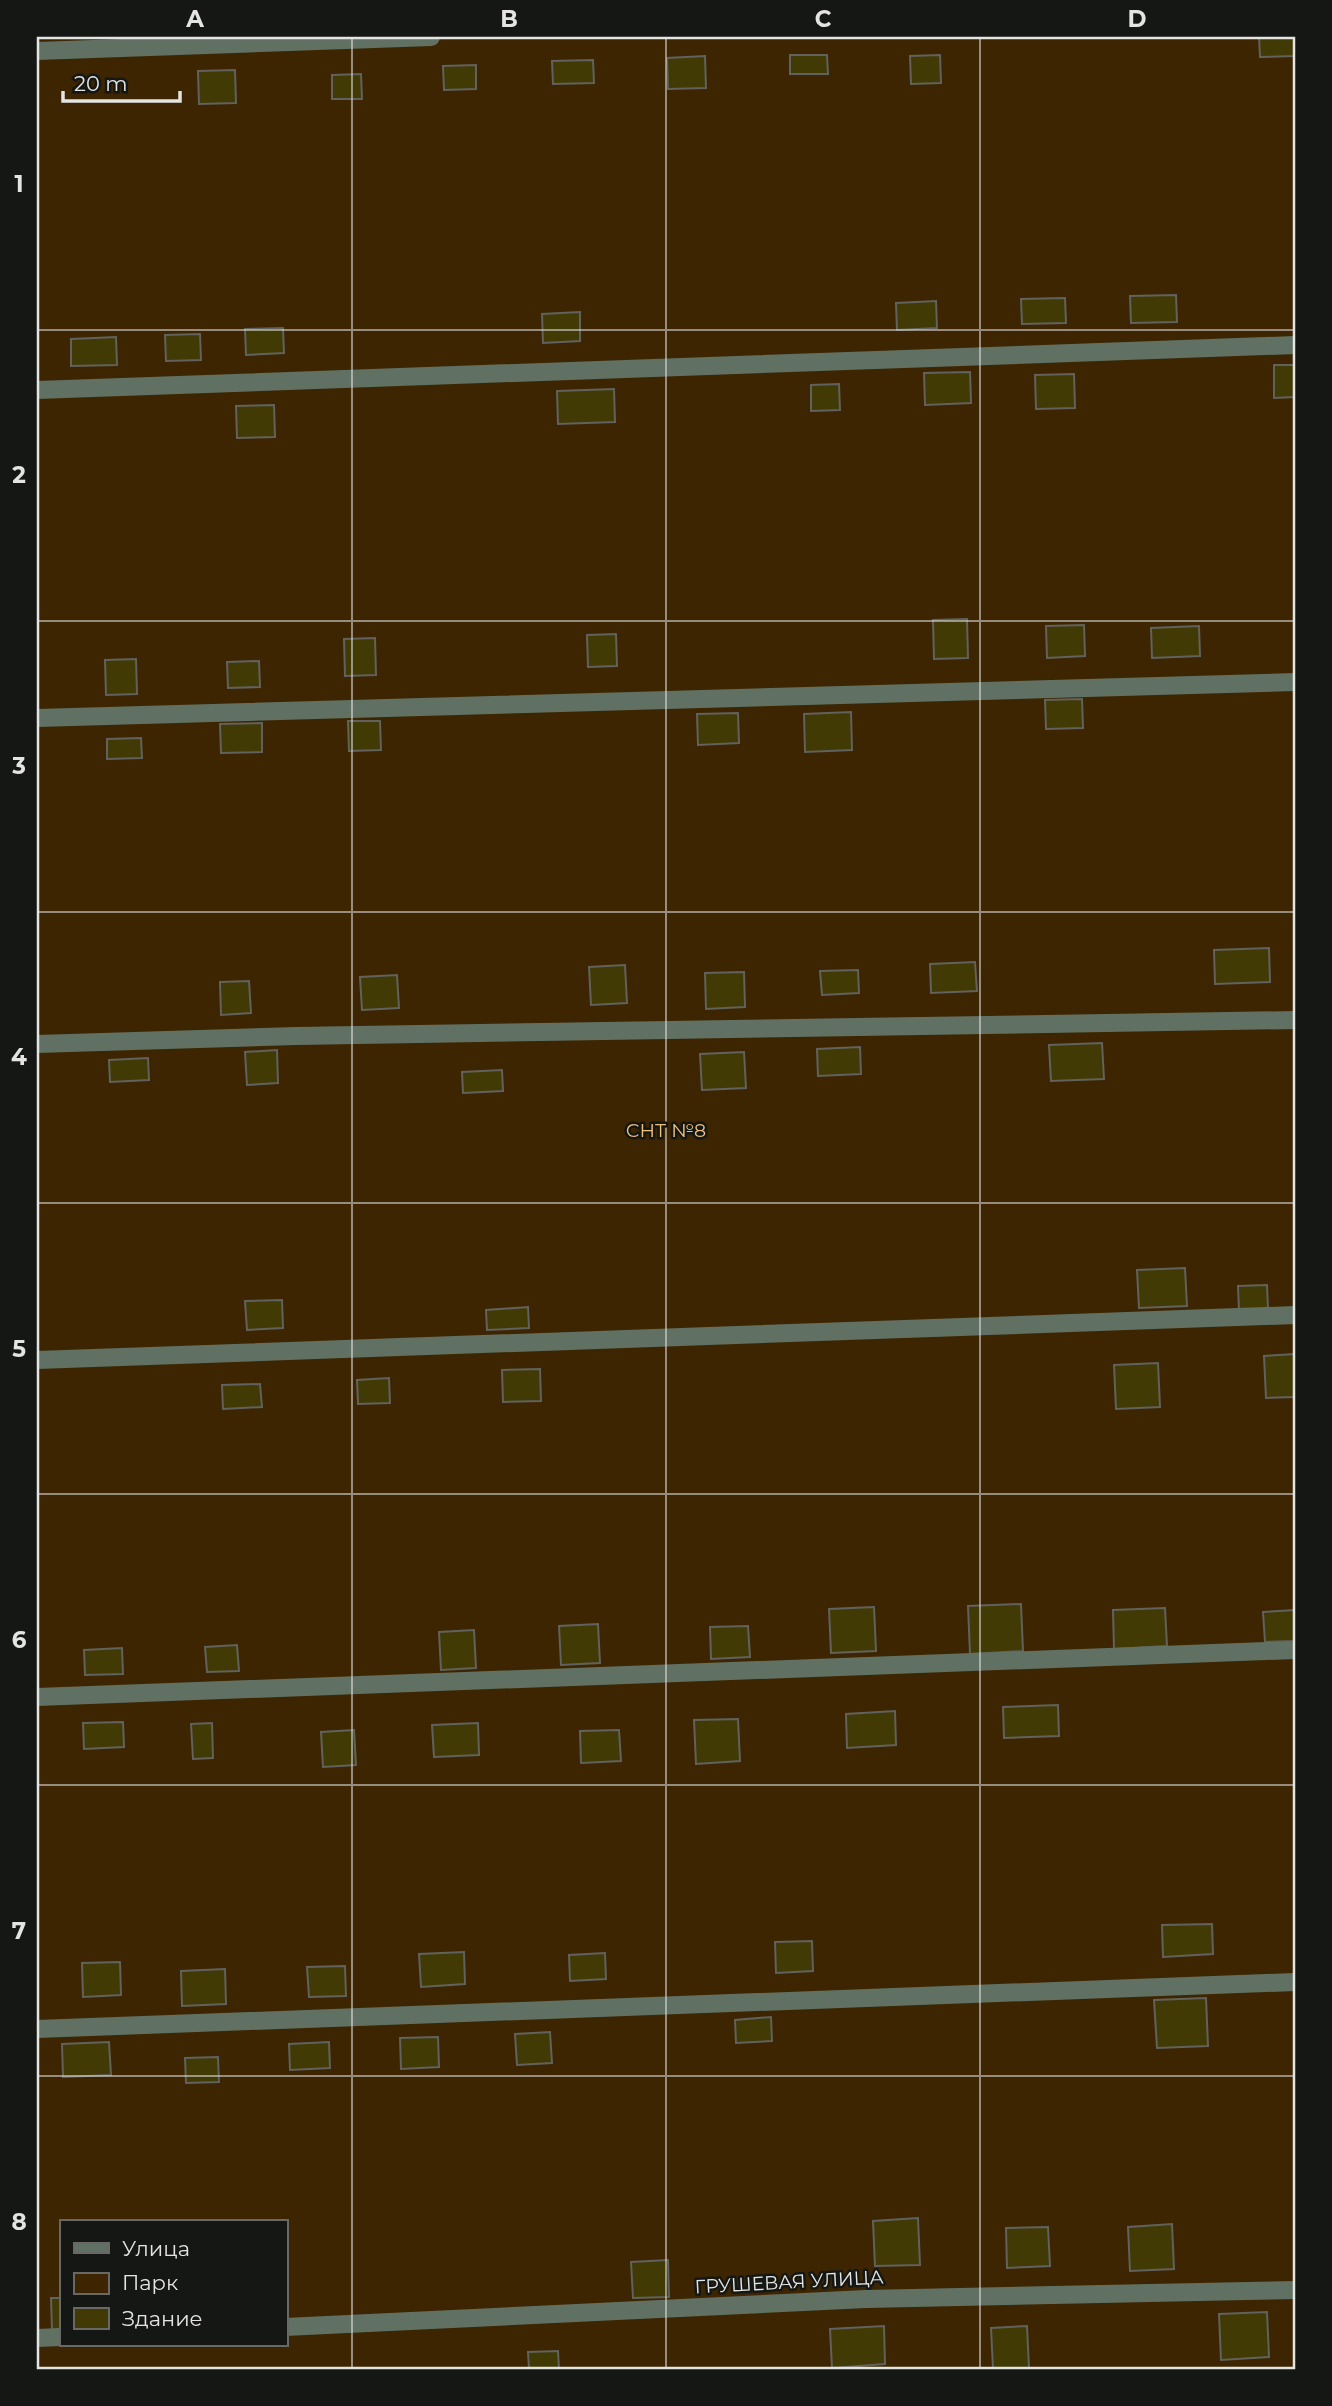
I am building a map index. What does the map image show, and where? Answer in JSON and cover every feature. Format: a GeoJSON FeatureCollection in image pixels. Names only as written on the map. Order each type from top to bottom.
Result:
{"type":"FeatureCollection","features":[{"type":"Feature","properties":{"kind":"street"},"geometry":{"type":"LineString","coordinates":[[37,51],[431,37]]}},
{"type":"Feature","properties":{"kind":"street"},"geometry":{"type":"LineString","coordinates":[[37,390],[1295,345]]}},
{"type":"Feature","properties":{"kind":"street"},"geometry":{"type":"LineString","coordinates":[[37,718],[1295,682]]}},
{"type":"Feature","properties":{"kind":"street"},"geometry":{"type":"LineString","coordinates":[[37,1044],[310,1036],[1295,1020]]}},
{"type":"Feature","properties":{"kind":"street"},"geometry":{"type":"LineString","coordinates":[[37,1360],[1295,1315]]}},
{"type":"Feature","properties":{"kind":"street"},"geometry":{"type":"LineString","coordinates":[[37,1697],[1295,1650]]}},
{"type":"Feature","properties":{"kind":"street"},"geometry":{"type":"LineString","coordinates":[[37,2029],[1295,1983]]}},
{"type":"Feature","properties":{"kind":"street","name":"ГРУШЕВАЯ УЛИЦА"},"geometry":{"type":"LineString","coordinates":[[287,2327],[866,2299],[1295,2290]]}},
{"type":"Feature","properties":{"kind":"street"},"geometry":{"type":"LineString","coordinates":[[37,2339],[60,2337]]}},
{"type":"Feature","properties":{"kind":"green space","name":"СНТ №8"},"geometry":{"type":"Polygon","coordinates":[[[37,37],[1295,37],[1295,2369],[37,2369],[37,37]]]}},
{"type":"Feature","properties":{"kind":"building"},"geometry":{"type":"Polygon","coordinates":[[[1259,37],[1295,37],[1295,56],[1260,57],[1259,37]]]}},
{"type":"Feature","properties":{"kind":"building"},"geometry":{"type":"Polygon","coordinates":[[[790,55],[827,55],[828,74],[790,74],[790,55]]]}},
{"type":"Feature","properties":{"kind":"building"},"geometry":{"type":"Polygon","coordinates":[[[940,55],[941,83],[911,84],[910,56],[940,55]]]}},
{"type":"Feature","properties":{"kind":"building"},"geometry":{"type":"Polygon","coordinates":[[[705,56],[706,88],[668,89],[667,58],[705,56]]]}},
{"type":"Feature","properties":{"kind":"building"},"geometry":{"type":"Polygon","coordinates":[[[593,60],[594,83],[553,84],[552,61],[593,60]]]}},
{"type":"Feature","properties":{"kind":"building"},"geometry":{"type":"Polygon","coordinates":[[[476,65],[476,89],[444,90],[443,66],[476,65]]]}},
{"type":"Feature","properties":{"kind":"building"},"geometry":{"type":"Polygon","coordinates":[[[235,70],[236,103],[199,104],[198,71],[235,70]]]}},
{"type":"Feature","properties":{"kind":"building"},"geometry":{"type":"Polygon","coordinates":[[[361,74],[362,99],[332,99],[332,75],[361,74]]]}},
{"type":"Feature","properties":{"kind":"building"},"geometry":{"type":"Polygon","coordinates":[[[1176,295],[1177,322],[1131,323],[1130,296],[1176,295]]]}},
{"type":"Feature","properties":{"kind":"building"},"geometry":{"type":"Polygon","coordinates":[[[1065,298],[1066,323],[1022,324],[1021,299],[1065,298]]]}},
{"type":"Feature","properties":{"kind":"building"},"geometry":{"type":"Polygon","coordinates":[[[936,301],[937,328],[897,330],[896,303],[936,301]]]}},
{"type":"Feature","properties":{"kind":"building"},"geometry":{"type":"Polygon","coordinates":[[[580,312],[580,341],[543,343],[542,314],[580,312]]]}},
{"type":"Feature","properties":{"kind":"building"},"geometry":{"type":"Polygon","coordinates":[[[283,328],[284,353],[246,355],[245,329],[283,328]]]}},
{"type":"Feature","properties":{"kind":"building"},"geometry":{"type":"Polygon","coordinates":[[[200,334],[201,360],[166,361],[165,335],[200,334]]]}},
{"type":"Feature","properties":{"kind":"building"},"geometry":{"type":"Polygon","coordinates":[[[116,337],[117,365],[71,366],[71,339],[116,337]]]}},
{"type":"Feature","properties":{"kind":"building"},"geometry":{"type":"Polygon","coordinates":[[[1274,365],[1295,365],[1295,397],[1274,398],[1274,365]]]}},
{"type":"Feature","properties":{"kind":"building"},"geometry":{"type":"Polygon","coordinates":[[[970,372],[971,403],[925,405],[924,373],[970,372]]]}},
{"type":"Feature","properties":{"kind":"building"},"geometry":{"type":"Polygon","coordinates":[[[1074,374],[1075,408],[1036,409],[1035,375],[1074,374]]]}},
{"type":"Feature","properties":{"kind":"building"},"geometry":{"type":"Polygon","coordinates":[[[839,384],[840,410],[811,411],[811,385],[839,384]]]}},
{"type":"Feature","properties":{"kind":"building"},"geometry":{"type":"Polygon","coordinates":[[[614,389],[615,422],[558,424],[557,391],[614,389]]]}},
{"type":"Feature","properties":{"kind":"building"},"geometry":{"type":"Polygon","coordinates":[[[274,405],[275,437],[237,438],[236,406],[274,405]]]}},
{"type":"Feature","properties":{"kind":"building"},"geometry":{"type":"Polygon","coordinates":[[[967,619],[968,658],[934,659],[933,620],[967,619]]]}},
{"type":"Feature","properties":{"kind":"building"},"geometry":{"type":"Polygon","coordinates":[[[1084,625],[1085,656],[1047,658],[1046,626],[1084,625]]]}},
{"type":"Feature","properties":{"kind":"building"},"geometry":{"type":"Polygon","coordinates":[[[1199,626],[1200,656],[1152,658],[1151,628],[1199,626]]]}},
{"type":"Feature","properties":{"kind":"building"},"geometry":{"type":"Polygon","coordinates":[[[616,634],[617,666],[588,667],[587,635],[616,634]]]}},
{"type":"Feature","properties":{"kind":"building"},"geometry":{"type":"Polygon","coordinates":[[[375,638],[376,675],[345,676],[344,639],[375,638]]]}},
{"type":"Feature","properties":{"kind":"building"},"geometry":{"type":"Polygon","coordinates":[[[136,659],[137,694],[106,695],[105,660],[136,659]]]}},
{"type":"Feature","properties":{"kind":"building"},"geometry":{"type":"Polygon","coordinates":[[[259,661],[260,687],[228,688],[227,662],[259,661]]]}},
{"type":"Feature","properties":{"kind":"building"},"geometry":{"type":"Polygon","coordinates":[[[1082,699],[1083,728],[1046,729],[1045,700],[1082,699]]]}},
{"type":"Feature","properties":{"kind":"building"},"geometry":{"type":"Polygon","coordinates":[[[851,712],[852,750],[805,752],[804,714],[851,712]]]}},
{"type":"Feature","properties":{"kind":"building"},"geometry":{"type":"Polygon","coordinates":[[[738,713],[739,743],[698,745],[697,714],[738,713]]]}},
{"type":"Feature","properties":{"kind":"building"},"geometry":{"type":"Polygon","coordinates":[[[348,721],[380,721],[381,750],[349,751],[348,721]]]}},
{"type":"Feature","properties":{"kind":"building"},"geometry":{"type":"Polygon","coordinates":[[[262,723],[262,752],[221,753],[220,724],[262,723]]]}},
{"type":"Feature","properties":{"kind":"building"},"geometry":{"type":"Polygon","coordinates":[[[141,738],[142,758],[107,759],[107,739],[141,738]]]}},
{"type":"Feature","properties":{"kind":"building"},"geometry":{"type":"Polygon","coordinates":[[[1269,948],[1270,982],[1215,984],[1214,950],[1269,948]]]}},
{"type":"Feature","properties":{"kind":"building"},"geometry":{"type":"Polygon","coordinates":[[[975,962],[977,991],[931,993],[930,964],[975,962]]]}},
{"type":"Feature","properties":{"kind":"building"},"geometry":{"type":"Polygon","coordinates":[[[625,965],[627,1003],[591,1005],[589,967],[625,965]]]}},
{"type":"Feature","properties":{"kind":"building"},"geometry":{"type":"Polygon","coordinates":[[[858,970],[859,993],[822,995],[820,971],[858,970]]]}},
{"type":"Feature","properties":{"kind":"building"},"geometry":{"type":"Polygon","coordinates":[[[744,972],[745,1007],[706,1009],[705,973],[744,972]]]}},
{"type":"Feature","properties":{"kind":"building"},"geometry":{"type":"Polygon","coordinates":[[[397,975],[399,1008],[362,1010],[360,977],[397,975]]]}},
{"type":"Feature","properties":{"kind":"building"},"geometry":{"type":"Polygon","coordinates":[[[249,981],[251,1013],[221,1015],[220,982],[249,981]]]}},
{"type":"Feature","properties":{"kind":"building"},"geometry":{"type":"Polygon","coordinates":[[[1102,1043],[1104,1079],[1051,1081],[1049,1045],[1102,1043]]]}},
{"type":"Feature","properties":{"kind":"building"},"geometry":{"type":"Polygon","coordinates":[[[860,1047],[861,1074],[818,1076],[817,1049],[860,1047]]]}},
{"type":"Feature","properties":{"kind":"building"},"geometry":{"type":"Polygon","coordinates":[[[277,1050],[278,1083],[247,1085],[245,1052],[277,1050]]]}},
{"type":"Feature","properties":{"kind":"building"},"geometry":{"type":"Polygon","coordinates":[[[744,1052],[746,1088],[702,1090],[700,1054],[744,1052]]]}},
{"type":"Feature","properties":{"kind":"building"},"geometry":{"type":"Polygon","coordinates":[[[148,1058],[149,1080],[110,1082],[109,1060],[148,1058]]]}},
{"type":"Feature","properties":{"kind":"building"},"geometry":{"type":"Polygon","coordinates":[[[502,1070],[503,1091],[463,1093],[462,1072],[502,1070]]]}},
{"type":"Feature","properties":{"kind":"building"},"geometry":{"type":"Polygon","coordinates":[[[1185,1268],[1187,1306],[1139,1308],[1137,1270],[1185,1268]]]}},
{"type":"Feature","properties":{"kind":"building"},"geometry":{"type":"Polygon","coordinates":[[[1267,1285],[1268,1309],[1239,1311],[1238,1286],[1267,1285]]]}},
{"type":"Feature","properties":{"kind":"building"},"geometry":{"type":"Polygon","coordinates":[[[282,1300],[283,1328],[247,1330],[245,1301],[282,1300]]]}},
{"type":"Feature","properties":{"kind":"building"},"geometry":{"type":"Polygon","coordinates":[[[528,1307],[529,1328],[487,1330],[486,1310],[528,1307]]]}},
{"type":"Feature","properties":{"kind":"building"},"geometry":{"type":"Polygon","coordinates":[[[1295,1354],[1295,1397],[1266,1398],[1264,1356],[1295,1354]]]}},
{"type":"Feature","properties":{"kind":"building"},"geometry":{"type":"Polygon","coordinates":[[[1158,1363],[1160,1407],[1116,1409],[1114,1365],[1158,1363]]]}},
{"type":"Feature","properties":{"kind":"building"},"geometry":{"type":"Polygon","coordinates":[[[540,1369],[541,1401],[503,1402],[502,1370],[540,1369]]]}},
{"type":"Feature","properties":{"kind":"building"},"geometry":{"type":"Polygon","coordinates":[[[389,1378],[390,1403],[358,1404],[357,1380],[389,1378]]]}},
{"type":"Feature","properties":{"kind":"building"},"geometry":{"type":"Polygon","coordinates":[[[260,1384],[262,1407],[223,1409],[222,1385],[260,1384]]]}},
{"type":"Feature","properties":{"kind":"building"},"geometry":{"type":"Polygon","coordinates":[[[1021,1604],[1023,1651],[970,1654],[968,1606],[1021,1604]]]}},
{"type":"Feature","properties":{"kind":"building"},"geometry":{"type":"Polygon","coordinates":[[[874,1607],[876,1651],[831,1653],[829,1609],[874,1607]]]}},
{"type":"Feature","properties":{"kind":"building"},"geometry":{"type":"Polygon","coordinates":[[[1165,1608],[1167,1646],[1114,1649],[1113,1610],[1165,1608]]]}},
{"type":"Feature","properties":{"kind":"building"},"geometry":{"type":"Polygon","coordinates":[[[1295,1610],[1295,1641],[1265,1642],[1263,1612],[1295,1610]]]}},
{"type":"Feature","properties":{"kind":"building"},"geometry":{"type":"Polygon","coordinates":[[[598,1624],[600,1663],[561,1665],[559,1626],[598,1624]]]}},
{"type":"Feature","properties":{"kind":"building"},"geometry":{"type":"Polygon","coordinates":[[[748,1626],[750,1657],[711,1659],[710,1627],[748,1626]]]}},
{"type":"Feature","properties":{"kind":"building"},"geometry":{"type":"Polygon","coordinates":[[[474,1630],[476,1668],[441,1670],[439,1632],[474,1630]]]}},
{"type":"Feature","properties":{"kind":"building"},"geometry":{"type":"Polygon","coordinates":[[[237,1645],[239,1671],[207,1672],[205,1647],[237,1645]]]}},
{"type":"Feature","properties":{"kind":"building"},"geometry":{"type":"Polygon","coordinates":[[[122,1648],[123,1674],[85,1675],[84,1650],[122,1648]]]}},
{"type":"Feature","properties":{"kind":"building"},"geometry":{"type":"Polygon","coordinates":[[[1058,1705],[1059,1736],[1004,1738],[1003,1707],[1058,1705]]]}},
{"type":"Feature","properties":{"kind":"building"},"geometry":{"type":"Polygon","coordinates":[[[895,1711],[896,1745],[847,1748],[846,1714],[895,1711]]]}},
{"type":"Feature","properties":{"kind":"building"},"geometry":{"type":"Polygon","coordinates":[[[738,1719],[740,1761],[696,1764],[694,1720],[738,1719]]]}},
{"type":"Feature","properties":{"kind":"building"},"geometry":{"type":"Polygon","coordinates":[[[123,1722],[124,1747],[84,1749],[83,1723],[123,1722]]]}},
{"type":"Feature","properties":{"kind":"building"},"geometry":{"type":"Polygon","coordinates":[[[212,1723],[213,1758],[193,1759],[191,1724],[212,1723]]]}},
{"type":"Feature","properties":{"kind":"building"},"geometry":{"type":"Polygon","coordinates":[[[478,1723],[479,1755],[434,1757],[432,1725],[478,1723]]]}},
{"type":"Feature","properties":{"kind":"building"},"geometry":{"type":"Polygon","coordinates":[[[354,1730],[356,1765],[323,1767],[321,1732],[354,1730]]]}},
{"type":"Feature","properties":{"kind":"building"},"geometry":{"type":"Polygon","coordinates":[[[619,1730],[621,1761],[581,1763],[580,1731],[619,1730]]]}},
{"type":"Feature","properties":{"kind":"building"},"geometry":{"type":"Polygon","coordinates":[[[1212,1924],[1213,1954],[1163,1957],[1162,1925],[1212,1924]]]}},
{"type":"Feature","properties":{"kind":"building"},"geometry":{"type":"Polygon","coordinates":[[[812,1941],[813,1971],[776,1973],[775,1942],[812,1941]]]}},
{"type":"Feature","properties":{"kind":"building"},"geometry":{"type":"Polygon","coordinates":[[[464,1952],[465,1984],[421,1987],[419,1954],[464,1952]]]}},
{"type":"Feature","properties":{"kind":"building"},"geometry":{"type":"Polygon","coordinates":[[[605,1953],[606,1979],[570,1981],[569,1955],[605,1953]]]}},
{"type":"Feature","properties":{"kind":"building"},"geometry":{"type":"Polygon","coordinates":[[[120,1962],[121,1995],[83,1997],[82,1963],[120,1962]]]}},
{"type":"Feature","properties":{"kind":"building"},"geometry":{"type":"Polygon","coordinates":[[[345,1966],[346,1996],[309,1997],[307,1967],[345,1966]]]}},
{"type":"Feature","properties":{"kind":"building"},"geometry":{"type":"Polygon","coordinates":[[[225,1969],[226,2004],[182,2006],[181,1971],[225,1969]]]}},
{"type":"Feature","properties":{"kind":"building"},"geometry":{"type":"Polygon","coordinates":[[[1206,1998],[1208,2046],[1157,2048],[1154,2000],[1206,1998]]]}},
{"type":"Feature","properties":{"kind":"building"},"geometry":{"type":"Polygon","coordinates":[[[771,2017],[772,2041],[736,2043],[735,2020],[771,2017]]]}},
{"type":"Feature","properties":{"kind":"building"},"geometry":{"type":"Polygon","coordinates":[[[550,2032],[552,2063],[517,2065],[515,2034],[550,2032]]]}},
{"type":"Feature","properties":{"kind":"building"},"geometry":{"type":"Polygon","coordinates":[[[438,2037],[439,2067],[401,2069],[400,2038],[438,2037]]]}},
{"type":"Feature","properties":{"kind":"building"},"geometry":{"type":"Polygon","coordinates":[[[109,2042],[111,2075],[63,2077],[62,2044],[109,2042]]]}},
{"type":"Feature","properties":{"kind":"building"},"geometry":{"type":"Polygon","coordinates":[[[329,2042],[330,2068],[290,2070],[289,2044],[329,2042]]]}},
{"type":"Feature","properties":{"kind":"building"},"geometry":{"type":"Polygon","coordinates":[[[218,2057],[219,2082],[186,2083],[185,2058],[218,2057]]]}},
{"type":"Feature","properties":{"kind":"building"},"geometry":{"type":"Polygon","coordinates":[[[918,2218],[920,2265],[875,2266],[873,2221],[918,2218]]]}},
{"type":"Feature","properties":{"kind":"building"},"geometry":{"type":"Polygon","coordinates":[[[1172,2224],[1174,2269],[1130,2271],[1128,2227],[1172,2224]]]}},
{"type":"Feature","properties":{"kind":"building"},"geometry":{"type":"Polygon","coordinates":[[[1048,2227],[1050,2266],[1007,2268],[1006,2228],[1048,2227]]]}},
{"type":"Feature","properties":{"kind":"building"},"geometry":{"type":"Polygon","coordinates":[[[668,2260],[669,2297],[633,2298],[631,2262],[668,2260]]]}},
{"type":"Feature","properties":{"kind":"building"},"geometry":{"type":"Polygon","coordinates":[[[51,2298],[60,2298],[60,2329],[52,2330],[51,2298]]]}},
{"type":"Feature","properties":{"kind":"building"},"geometry":{"type":"Polygon","coordinates":[[[1267,2312],[1269,2357],[1221,2360],[1219,2314],[1267,2312]]]}},
{"type":"Feature","properties":{"kind":"building"},"geometry":{"type":"Polygon","coordinates":[[[884,2326],[885,2364],[832,2368],[830,2329],[884,2326]]]}},
{"type":"Feature","properties":{"kind":"building"},"geometry":{"type":"Polygon","coordinates":[[[1027,2326],[1029,2368],[993,2369],[991,2328],[1027,2326]]]}},
{"type":"Feature","properties":{"kind":"building"},"geometry":{"type":"Polygon","coordinates":[[[558,2351],[559,2369],[529,2369],[528,2352],[558,2351]]]}}]}
